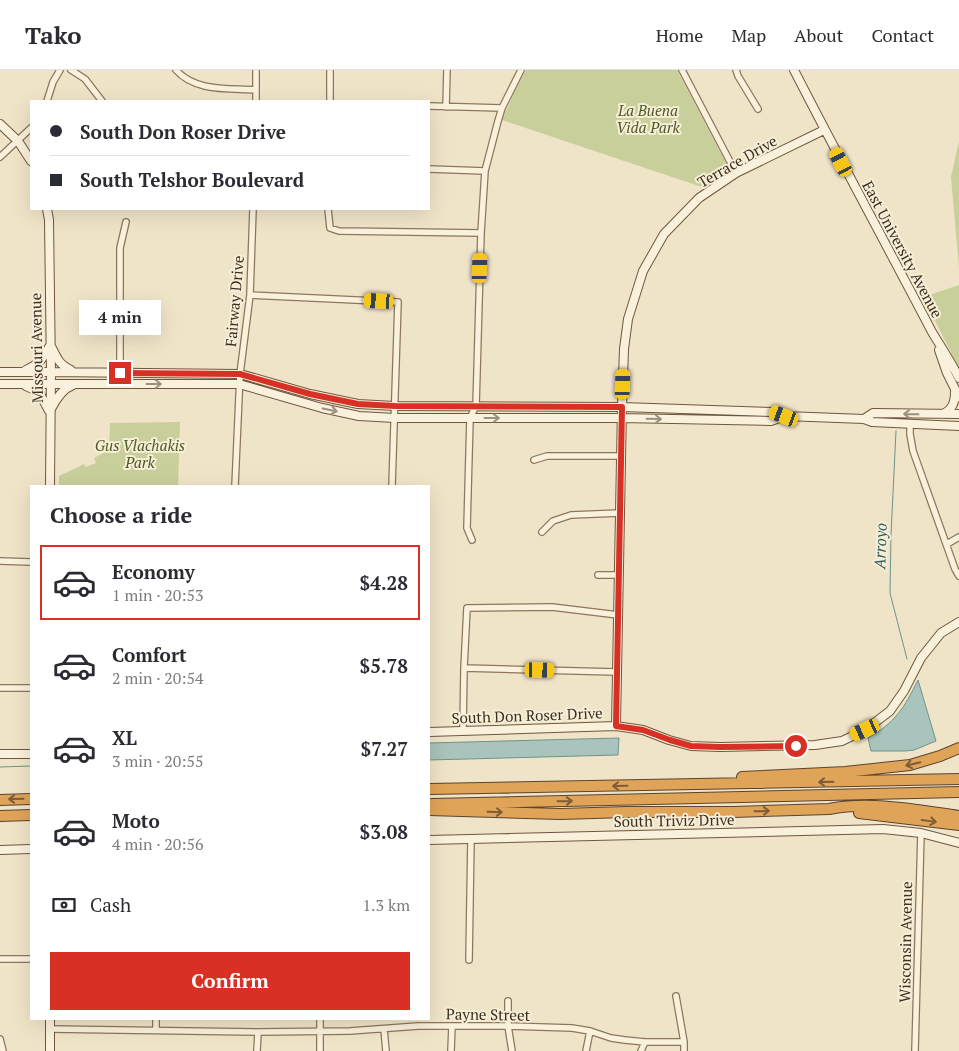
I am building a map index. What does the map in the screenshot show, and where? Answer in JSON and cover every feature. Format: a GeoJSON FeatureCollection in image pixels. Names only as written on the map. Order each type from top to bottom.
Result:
{"type":"FeatureCollection","features":[{"type":"Feature","properties":{"kind":"highway"},"geometry":{"type":"LineString","coordinates":[[669,786],[733,778],[878,769],[910,765],[959,748]]}},
{"type":"Feature","properties":{"kind":"highway"},"geometry":{"type":"LineString","coordinates":[[430,789],[669,786],[959,779]]}},
{"type":"Feature","properties":{"kind":"highway"},"geometry":{"type":"LineString","coordinates":[[430,804],[959,792]]}},
{"type":"Feature","properties":{"kind":"highway"},"geometry":{"type":"LineString","coordinates":[[0,800],[30,799]]}},
{"type":"Feature","properties":{"kind":"highway"},"geometry":{"type":"LineString","coordinates":[[430,810],[560,814],[734,812],[839,807],[889,807],[959,816]]}},
{"type":"Feature","properties":{"kind":"highway"},"geometry":{"type":"LineString","coordinates":[[828,809],[959,825]]}},
{"type":"Feature","properties":{"kind":"highway"},"geometry":{"type":"LineString","coordinates":[[0,816],[30,815]]}},
{"type":"Feature","properties":{"kind":"main road","name":"East University Avenue"},"geometry":{"type":"LineString","coordinates":[[794,70],[824,130],[959,378]]}},
{"type":"Feature","properties":{"kind":"main road"},"geometry":{"type":"LineString","coordinates":[[0,124],[18,141],[30,160]]}},
{"type":"Feature","properties":{"kind":"main road","name":"Terrace Drive"},"geometry":{"type":"LineString","coordinates":[[616,726],[621,418],[624,349],[627,328],[643,270],[664,234],[699,198],[736,173],[824,130]]}},
{"type":"Feature","properties":{"kind":"main road","name":"Missouri Avenue"},"geometry":{"type":"LineString","coordinates":[[47,210],[49,220],[51,384],[50,485]]}},
{"type":"Feature","properties":{"kind":"main road","name":"East University Avenue"},"geometry":{"type":"LineString","coordinates":[[934,334],[947,373],[957,393]]}},
{"type":"Feature","properties":{"kind":"main road"},"geometry":{"type":"LineString","coordinates":[[23,372],[37,365],[50,345]]}},
{"type":"Feature","properties":{"kind":"main road"},"geometry":{"type":"LineString","coordinates":[[50,345],[58,361],[64,367],[76,372]]}},
{"type":"Feature","properties":{"kind":"main road"},"geometry":{"type":"LineString","coordinates":[[0,372],[240,374],[310,394],[358,404],[395,406],[622,407],[748,411],[772,412],[784,416],[864,418],[872,422],[959,426]]}},
{"type":"Feature","properties":{"kind":"main road"},"geometry":{"type":"LineString","coordinates":[[0,384],[239,384],[322,408],[359,416],[395,418],[621,418],[771,421],[784,416]]}},
{"type":"Feature","properties":{"kind":"main road"},"geometry":{"type":"LineString","coordinates":[[20,384],[32,387],[39,392],[51,412]]}},
{"type":"Feature","properties":{"kind":"main road"},"geometry":{"type":"LineString","coordinates":[[51,412],[61,393],[68,387],[76,384]]}},
{"type":"Feature","properties":{"kind":"main road"},"geometry":{"type":"LineString","coordinates":[[943,414],[954,406],[957,393]]}},
{"type":"Feature","properties":{"kind":"main road"},"geometry":{"type":"LineString","coordinates":[[748,411],[748,421]]}},
{"type":"Feature","properties":{"kind":"main road"},"geometry":{"type":"LineString","coordinates":[[864,418],[873,413],[959,414]]}},
{"type":"Feature","properties":{"kind":"main road","name":"South Don Roser Drive"},"geometry":{"type":"LineString","coordinates":[[430,732],[616,726],[643,730],[691,746],[814,745],[842,741],[865,730],[890,711],[904,691],[921,658],[941,634],[959,622]]}},
{"type":"Feature","properties":{"kind":"main road"},"geometry":{"type":"LineString","coordinates":[[0,754],[30,754]]}},
{"type":"Feature","properties":{"kind":"main road","name":"South Triviz Drive"},"geometry":{"type":"LineString","coordinates":[[430,840],[861,829],[921,833],[959,843]]}},
{"type":"Feature","properties":{"kind":"main road"},"geometry":{"type":"LineString","coordinates":[[0,850],[30,849]]}},
{"type":"Feature","properties":{"kind":"main road"},"geometry":{"type":"LineString","coordinates":[[50,1020],[50,1051]]}},
{"type":"Feature","properties":{"kind":"street"},"geometry":{"type":"LineString","coordinates":[[47,100],[53,82],[60,70]]}},
{"type":"Feature","properties":{"kind":"street"},"geometry":{"type":"LineString","coordinates":[[72,70],[84,79],[101,100]]}},
{"type":"Feature","properties":{"kind":"street"},"geometry":{"type":"LineString","coordinates":[[176,70],[181,75],[201,86],[256,90]]}},
{"type":"Feature","properties":{"kind":"street"},"geometry":{"type":"LineString","coordinates":[[256,70],[256,100]]}},
{"type":"Feature","properties":{"kind":"street"},"geometry":{"type":"LineString","coordinates":[[330,70],[330,100]]}},
{"type":"Feature","properties":{"kind":"street"},"geometry":{"type":"LineString","coordinates":[[446,107],[447,70]]}},
{"type":"Feature","properties":{"kind":"street"},"geometry":{"type":"LineString","coordinates":[[472,540],[467,528],[470,418],[476,406],[481,233],[485,171],[502,108],[521,70]]}},
{"type":"Feature","properties":{"kind":"street"},"geometry":{"type":"LineString","coordinates":[[682,70],[736,173]]}},
{"type":"Feature","properties":{"kind":"street"},"geometry":{"type":"LineString","coordinates":[[736,70],[758,109]]}},
{"type":"Feature","properties":{"kind":"street"},"geometry":{"type":"LineString","coordinates":[[430,106],[502,108]]}},
{"type":"Feature","properties":{"kind":"street"},"geometry":{"type":"LineString","coordinates":[[0,157],[30,129]]}},
{"type":"Feature","properties":{"kind":"street"},"geometry":{"type":"LineString","coordinates":[[430,169],[485,171]]}},
{"type":"Feature","properties":{"kind":"street","name":"Fairway Drive"},"geometry":{"type":"LineString","coordinates":[[235,485],[239,384],[250,296],[253,210]]}},
{"type":"Feature","properties":{"kind":"street"},"geometry":{"type":"LineString","coordinates":[[328,210],[330,228],[339,231],[481,233]]}},
{"type":"Feature","properties":{"kind":"street"},"geometry":{"type":"LineString","coordinates":[[120,384],[120,248],[126,222]]}},
{"type":"Feature","properties":{"kind":"street"},"geometry":{"type":"LineString","coordinates":[[250,296],[398,302],[392,485]]}},
{"type":"Feature","properties":{"kind":"street"},"geometry":{"type":"LineString","coordinates":[[910,424],[913,451],[959,576]]}},
{"type":"Feature","properties":{"kind":"street"},"geometry":{"type":"LineString","coordinates":[[534,460],[547,456],[621,456]]}},
{"type":"Feature","properties":{"kind":"street"},"geometry":{"type":"LineString","coordinates":[[542,532],[553,521],[571,515],[620,513]]}},
{"type":"Feature","properties":{"kind":"street"},"geometry":{"type":"LineString","coordinates":[[947,544],[959,537]]}},
{"type":"Feature","properties":{"kind":"street"},"geometry":{"type":"LineString","coordinates":[[0,561],[30,562]]}},
{"type":"Feature","properties":{"kind":"street"},"geometry":{"type":"LineString","coordinates":[[598,575],[619,575]]}},
{"type":"Feature","properties":{"kind":"street"},"geometry":{"type":"LineString","coordinates":[[463,730],[467,608],[552,607],[618,615]]}},
{"type":"Feature","properties":{"kind":"street"},"geometry":{"type":"LineString","coordinates":[[464,668],[617,672]]}},
{"type":"Feature","properties":{"kind":"street"},"geometry":{"type":"LineString","coordinates":[[0,688],[30,688]]}},
{"type":"Feature","properties":{"kind":"street","name":"Wisconsin Avenue"},"geometry":{"type":"LineString","coordinates":[[915,1051],[921,833]]}},
{"type":"Feature","properties":{"kind":"street"},"geometry":{"type":"LineString","coordinates":[[469,960],[471,839]]}},
{"type":"Feature","properties":{"kind":"street"},"geometry":{"type":"LineString","coordinates":[[0,959],[30,959]]}},
{"type":"Feature","properties":{"kind":"street"},"geometry":{"type":"LineString","coordinates":[[676,996],[684,1051]]}},
{"type":"Feature","properties":{"kind":"street"},"geometry":{"type":"LineString","coordinates":[[508,1001],[508,1026],[512,1051]]}},
{"type":"Feature","properties":{"kind":"street"},"geometry":{"type":"LineString","coordinates":[[156,1020],[156,1030]]}},
{"type":"Feature","properties":{"kind":"street"},"geometry":{"type":"LineString","coordinates":[[320,1020],[320,1051]]}},
{"type":"Feature","properties":{"kind":"street","name":"Payne Street"},"geometry":{"type":"LineString","coordinates":[[50,1030],[258,1032],[350,1031],[418,1026],[508,1026],[572,1028],[590,1031],[611,1038],[644,1042],[684,1042]]}},
{"type":"Feature","properties":{"kind":"street"},"geometry":{"type":"LineString","coordinates":[[451,1051],[452,1026]]}},
{"type":"Feature","properties":{"kind":"street"},"geometry":{"type":"LineString","coordinates":[[384,1028],[386,1051]]}},
{"type":"Feature","properties":{"kind":"street"},"geometry":{"type":"LineString","coordinates":[[586,1051],[590,1031]]}},
{"type":"Feature","properties":{"kind":"street"},"geometry":{"type":"LineString","coordinates":[[257,1051],[258,1032]]}},
{"type":"Feature","properties":{"kind":"street"},"geometry":{"type":"LineString","coordinates":[[0,1039],[3,1051]]}},
{"type":"Feature","properties":{"kind":"street"},"geometry":{"type":"LineString","coordinates":[[641,1051],[644,1042]]}},
{"type":"Feature","properties":{"kind":"green space","name":"La Buena Vida Park"},"geometry":{"type":"Polygon","coordinates":[[[526,70],[677,70],[726,163],[724,173],[702,187],[502,120],[526,70]]]}},
{"type":"Feature","properties":{"kind":"green space"},"geometry":{"type":"Polygon","coordinates":[[[959,141],[959,267],[951,177],[959,141]]]}},
{"type":"Feature","properties":{"kind":"green space"},"geometry":{"type":"Polygon","coordinates":[[[959,285],[959,368],[923,297],[959,285]]]}},
{"type":"Feature","properties":{"kind":"green space","name":"Gus Vlachakis Park"},"geometry":{"type":"Polygon","coordinates":[[[180,422],[178,485],[59,485],[59,476],[84,464],[86,467],[96,463],[94,458],[109,450],[110,423],[180,422]]]}},
{"type":"Feature","properties":{"kind":"water"},"geometry":{"type":"Polygon","coordinates":[[[918,680],[936,741],[914,750],[871,751],[868,738],[886,726],[898,714],[918,680]]]}},
{"type":"Feature","properties":{"kind":"water"},"geometry":{"type":"Polygon","coordinates":[[[619,738],[618,755],[430,760],[430,743],[619,738]]]}},
{"type":"Feature","properties":{"kind":"waterway","name":"Arroyo"},"geometry":{"type":"LineString","coordinates":[[896,431],[890,593],[907,659]]}},
{"type":"Feature","properties":{"kind":"waterway"},"geometry":{"type":"LineString","coordinates":[[0,767],[30,766]]}},
{"type":"Feature","properties":{"kind":"route"},"geometry":{"type":"LineString","coordinates":[[120,373],[240,374],[310,394],[358,404],[395,406],[622,407],[616,726],[643,730],[691,746],[796,746]]}}]}
